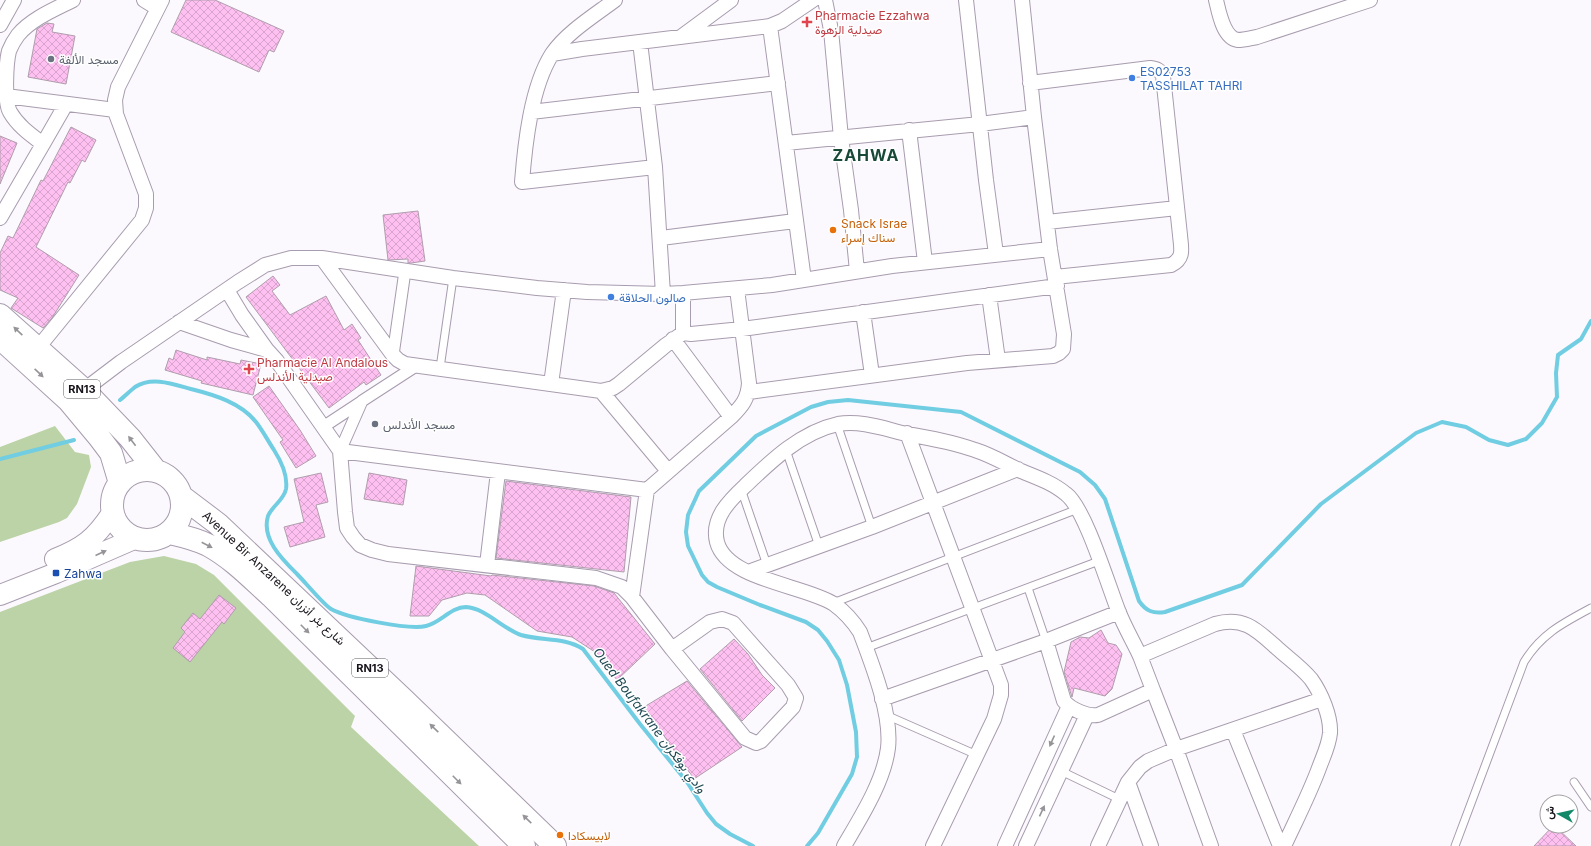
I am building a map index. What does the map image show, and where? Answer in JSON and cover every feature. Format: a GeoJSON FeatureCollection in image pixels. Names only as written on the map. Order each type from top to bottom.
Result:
{"type":"FeatureCollection","features":[{"type":"Feature","properties":{"kind":"main road","name":"RN13"},"geometry":{"type":"LineString","coordinates":[[0,315],[84,390],[130,438],[156,471],[172,480],[178,487],[181,496]]}},
{"type":"Feature","properties":{"kind":"main road","name":"RN13"},"geometry":{"type":"LineString","coordinates":[[0,338],[69,401],[99,437],[111,453],[120,483]]}},
{"type":"Feature","properties":{"kind":"main road"},"geometry":{"type":"LineString","coordinates":[[156,471],[136,471],[127,476],[114,492],[112,513],[116,524],[124,533],[134,539],[143,541],[153,541],[170,533],[181,516],[181,496]]}},
{"type":"Feature","properties":{"kind":"main road","name":"Avenue Bir Anzarene شارع بئر أنزران"},"geometry":{"type":"LineString","coordinates":[[181,496],[224,529],[555,846]]}},
{"type":"Feature","properties":{"kind":"main road"},"geometry":{"type":"LineString","coordinates":[[0,581],[76,550],[93,538],[112,513]]}},
{"type":"Feature","properties":{"kind":"main road","name":"Avenue Bir Anzarene شارع بئر أنزران"},"geometry":{"type":"LineString","coordinates":[[170,533],[190,538],[207,545],[229,559],[271,596],[524,846]]}},
{"type":"Feature","properties":{"kind":"main road"},"geometry":{"type":"LineString","coordinates":[[0,595],[56,573],[134,539]]}},
{"type":"Feature","properties":{"kind":"street"},"geometry":{"type":"LineString","coordinates":[[0,25],[14,0]]}},
{"type":"Feature","properties":{"kind":"street"},"geometry":{"type":"LineString","coordinates":[[43,144],[30,135],[10,112],[6,96],[5,49],[18,35],[40,17],[72,0]]}},
{"type":"Feature","properties":{"kind":"street"},"geometry":{"type":"LineString","coordinates":[[37,349],[142,220],[145,214],[146,194],[121,130],[115,110],[115,100],[118,88],[159,4],[144,0]]}},
{"type":"Feature","properties":{"kind":"street"},"geometry":{"type":"LineString","coordinates":[[615,0],[562,42],[552,54],[538,86],[531,112],[522,182],[655,167]]}},
{"type":"Feature","properties":{"kind":"street"},"geometry":{"type":"LineString","coordinates":[[680,37],[731,0]]}},
{"type":"Feature","properties":{"kind":"street"},"geometry":{"type":"LineString","coordinates":[[552,54],[770,26],[782,21],[812,0]]}},
{"type":"Feature","properties":{"kind":"street"},"geometry":{"type":"LineString","coordinates":[[825,0],[831,30],[841,138],[851,210],[857,271]]}},
{"type":"Feature","properties":{"kind":"street"},"geometry":{"type":"LineString","coordinates":[[966,0],[996,254]]}},
{"type":"Feature","properties":{"kind":"street"},"geometry":{"type":"LineString","coordinates":[[749,392],[998,360],[1053,356],[1063,349],[1064,334],[1050,249],[1030,83],[1022,0]]}},
{"type":"Feature","properties":{"kind":"street"},"geometry":{"type":"LineString","coordinates":[[1216,0],[1228,33],[1233,38],[1238,40],[1257,37],[1364,1]]}},
{"type":"Feature","properties":{"kind":"street"},"geometry":{"type":"LineString","coordinates":[[770,26],[804,280]]}},
{"type":"Feature","properties":{"kind":"street"},"geometry":{"type":"LineString","coordinates":[[640,42],[655,167],[663,294]]}},
{"type":"Feature","properties":{"kind":"street"},"geometry":{"type":"LineString","coordinates":[[322,258],[393,355],[405,364],[601,391],[613,388],[619,384],[678,336],[989,295],[1056,281],[1171,265],[1178,262],[1182,252],[1163,76],[1160,72],[1156,69],[1150,68],[1030,83]]}},
{"type":"Feature","properties":{"kind":"street"},"geometry":{"type":"LineString","coordinates":[[531,112],[778,83]]}},
{"type":"Feature","properties":{"kind":"street"},"geometry":{"type":"LineString","coordinates":[[6,96],[115,110]]}},
{"type":"Feature","properties":{"kind":"street"},"geometry":{"type":"LineString","coordinates":[[0,218],[66,104]]}},
{"type":"Feature","properties":{"kind":"street"},"geometry":{"type":"LineString","coordinates":[[786,143],[980,124],[1034,117]]}},
{"type":"Feature","properties":{"kind":"street"},"geometry":{"type":"LineString","coordinates":[[909,130],[925,262]]}},
{"type":"Feature","properties":{"kind":"street"},"geometry":{"type":"LineString","coordinates":[[1047,222],[1177,208]]}},
{"type":"Feature","properties":{"kind":"street"},"geometry":{"type":"LineString","coordinates":[[660,238],[795,221]]}},
{"type":"Feature","properties":{"kind":"street"},"geometry":{"type":"LineString","coordinates":[[84,390],[121,362],[265,265],[291,258],[322,258],[453,278],[564,290],[663,294],[737,289],[925,262],[1050,249]]}},
{"type":"Feature","properties":{"kind":"street"},"geometry":{"type":"LineString","coordinates":[[393,355],[405,271]]}},
{"type":"Feature","properties":{"kind":"street"},"geometry":{"type":"LineString","coordinates":[[632,597],[647,490],[731,417],[742,406],[749,392],[737,289]]}},
{"type":"Feature","properties":{"kind":"street"},"geometry":{"type":"LineString","coordinates":[[227,290],[242,315],[340,451],[647,490]]}},
{"type":"Feature","properties":{"kind":"street"},"geometry":{"type":"LineString","coordinates":[[551,384],[564,290]]}},
{"type":"Feature","properties":{"kind":"street"},"geometry":{"type":"LineString","coordinates":[[683,293],[678,336],[731,417]]}},
{"type":"Feature","properties":{"kind":"street"},"geometry":{"type":"LineString","coordinates":[[989,295],[998,360]]}},
{"type":"Feature","properties":{"kind":"street"},"geometry":{"type":"LineString","coordinates":[[863,312],[872,375]]}},
{"type":"Feature","properties":{"kind":"street"},"geometry":{"type":"LineString","coordinates":[[179,322],[224,338],[267,350]]}},
{"type":"Feature","properties":{"kind":"street"},"geometry":{"type":"LineString","coordinates":[[323,427],[416,366]]}},
{"type":"Feature","properties":{"kind":"street"},"geometry":{"type":"LineString","coordinates":[[601,391],[668,471]]}},
{"type":"Feature","properties":{"kind":"street"},"geometry":{"type":"LineString","coordinates":[[362,401],[340,451],[345,512],[348,528],[360,545],[388,554],[596,578],[622,587],[632,597],[672,649],[745,738],[756,743],[764,738],[793,707],[796,698],[788,685],[738,629],[727,620],[716,619],[710,622],[672,649]]}},
{"type":"Feature","properties":{"kind":"street"},"geometry":{"type":"LineString","coordinates":[[844,846],[865,810],[877,784],[884,766],[888,748],[886,715],[860,632],[853,621],[833,604],[824,599],[735,566],[721,552],[717,542],[716,532],[717,522],[723,509],[741,489],[774,458],[811,434],[837,424],[856,423],[965,446],[977,450],[1044,480],[1066,493],[1072,499],[1078,509],[1119,612],[1140,656],[1211,846]]}},
{"type":"Feature","properties":{"kind":"street"},"geometry":{"type":"LineString","coordinates":[[906,434],[992,659],[1000,681],[1001,695],[994,719],[933,846]]}},
{"type":"Feature","properties":{"kind":"street"},"geometry":{"type":"LineString","coordinates":[[748,572],[933,504],[1018,469]]}},
{"type":"Feature","properties":{"kind":"street"},"geometry":{"type":"LineString","coordinates":[[487,565],[498,472]]}},
{"type":"Feature","properties":{"kind":"street"},"geometry":{"type":"LineString","coordinates":[[882,699],[1046,641],[1119,612]]}},
{"type":"Feature","properties":{"kind":"street"},"geometry":{"type":"LineString","coordinates":[[1140,656],[1216,624],[1225,621],[1235,621],[1253,628],[1300,668],[1310,679],[1322,699],[1330,728],[1329,742],[1308,796],[1284,846]]}},
{"type":"Feature","properties":{"kind":"street"},"geometry":{"type":"LineString","coordinates":[[1046,641],[1063,698],[1069,706],[1087,715],[1098,715],[1153,690]]}},
{"type":"Feature","properties":{"kind":"street"},"geometry":{"type":"LineString","coordinates":[[1098,846],[1128,782],[1140,767],[1148,761],[1176,749],[1322,699]]}},
{"type":"Feature","properties":{"kind":"street"},"geometry":{"type":"LineString","coordinates":[[1005,846],[1069,706]]}},
{"type":"Feature","properties":{"kind":"street"},"geometry":{"type":"LineString","coordinates":[[1026,846],[1087,715]]}},
{"type":"Feature","properties":{"kind":"street"},"geometry":{"type":"LineString","coordinates":[[1233,730],[1280,846]]}},
{"type":"Feature","properties":{"kind":"street"},"geometry":{"type":"LineString","coordinates":[[1128,782],[1151,846]]}},
{"type":"Feature","properties":{"kind":"lane"},"geometry":{"type":"LineString","coordinates":[[440,368],[453,278]]}},
{"type":"Feature","properties":{"kind":"lane"},"geometry":{"type":"LineString","coordinates":[[837,424],[872,527]]}},
{"type":"Feature","properties":{"kind":"lane"},"geometry":{"type":"LineString","coordinates":[[786,450],[819,546]]}},
{"type":"Feature","properties":{"kind":"lane"},"geometry":{"type":"LineString","coordinates":[[741,489],[767,565]]}},
{"type":"Feature","properties":{"kind":"lane"},"geometry":{"type":"LineString","coordinates":[[833,604],[953,556],[1078,509]]}},
{"type":"Feature","properties":{"kind":"lane"},"geometry":{"type":"LineString","coordinates":[[866,648],[1099,561]]}},
{"type":"Feature","properties":{"kind":"lane"},"geometry":{"type":"LineString","coordinates":[[1028,588],[1046,641]]}},
{"type":"Feature","properties":{"kind":"lane"},"geometry":{"type":"LineString","coordinates":[[1455,846],[1524,662],[1533,647],[1547,634],[1591,608]]}},
{"type":"Feature","properties":{"kind":"lane"},"geometry":{"type":"LineString","coordinates":[[886,715],[977,755]]}},
{"type":"Feature","properties":{"kind":"lane"},"geometry":{"type":"LineString","coordinates":[[1061,771],[1119,799]]}},
{"type":"Feature","properties":{"kind":"lane"},"geometry":{"type":"LineString","coordinates":[[1574,782],[1591,807]]}},
{"type":"Feature","properties":{"kind":"green space"},"geometry":{"type":"Polygon","coordinates":[[[55,426],[75,452],[89,455],[91,467],[77,504],[67,518],[59,522],[0,542],[0,447],[55,426]]]}},
{"type":"Feature","properties":{"kind":"green space"},"geometry":{"type":"Polygon","coordinates":[[[164,556],[196,564],[214,575],[355,716],[351,727],[479,846],[0,846],[0,612],[130,562],[164,556]]]}},
{"type":"Feature","properties":{"kind":"building"},"geometry":{"type":"Polygon","coordinates":[[[186,0],[215,0],[284,31],[274,52],[269,50],[259,72],[171,32],[186,0]]]}},
{"type":"Feature","properties":{"kind":"building"},"geometry":{"type":"Polygon","coordinates":[[[47,23],[54,24],[52,32],[75,36],[66,84],[28,77],[37,29],[47,23]]]}},
{"type":"Feature","properties":{"kind":"building"},"geometry":{"type":"Polygon","coordinates":[[[71,127],[96,140],[85,162],[82,160],[70,183],[68,182],[36,247],[79,275],[52,318],[43,328],[11,308],[18,298],[0,290],[0,253],[8,236],[13,238],[41,180],[43,181],[71,127]]]}},
{"type":"Feature","properties":{"kind":"building"},"geometry":{"type":"Polygon","coordinates":[[[0,136],[17,143],[0,184],[0,136]]]}},
{"type":"Feature","properties":{"kind":"building"},"geometry":{"type":"Polygon","coordinates":[[[418,211],[425,261],[408,263],[408,259],[388,260],[383,215],[418,211]]]}},
{"type":"Feature","properties":{"kind":"building"},"geometry":{"type":"Polygon","coordinates":[[[273,276],[280,285],[272,291],[290,315],[326,296],[344,330],[352,324],[361,338],[358,340],[381,375],[366,385],[364,382],[329,408],[246,297],[273,276]]]}},
{"type":"Feature","properties":{"kind":"building"},"geometry":{"type":"Polygon","coordinates":[[[176,350],[207,360],[207,357],[240,364],[241,360],[261,364],[253,395],[201,383],[202,381],[165,370],[169,358],[173,360],[176,350]]]}},
{"type":"Feature","properties":{"kind":"building"},"geometry":{"type":"Polygon","coordinates":[[[269,386],[300,430],[316,456],[296,468],[280,442],[283,440],[253,397],[269,386]]]}},
{"type":"Feature","properties":{"kind":"building"},"geometry":{"type":"Polygon","coordinates":[[[321,473],[328,502],[316,505],[325,537],[290,547],[284,527],[304,522],[294,479],[321,473]]]}},
{"type":"Feature","properties":{"kind":"building"},"geometry":{"type":"Polygon","coordinates":[[[369,473],[407,480],[403,505],[364,499],[369,473]]]}},
{"type":"Feature","properties":{"kind":"building"},"geometry":{"type":"Polygon","coordinates":[[[506,481],[631,497],[624,572],[496,558],[506,481]]]}},
{"type":"Feature","properties":{"kind":"building"},"geometry":{"type":"Polygon","coordinates":[[[416,566],[491,576],[594,586],[614,593],[655,644],[617,680],[595,652],[572,637],[537,631],[485,595],[467,593],[442,600],[429,616],[410,616],[416,566]]]}},
{"type":"Feature","properties":{"kind":"building"},"geometry":{"type":"Polygon","coordinates":[[[219,595],[236,608],[224,624],[222,622],[190,662],[173,648],[185,632],[181,628],[193,613],[200,619],[219,595]]]}},
{"type":"Feature","properties":{"kind":"building"},"geometry":{"type":"Polygon","coordinates":[[[1101,630],[1108,643],[1116,645],[1122,654],[1112,689],[1105,696],[1074,688],[1072,697],[1064,672],[1071,642],[1080,637],[1089,638],[1101,630]]]}},
{"type":"Feature","properties":{"kind":"building"},"geometry":{"type":"Polygon","coordinates":[[[734,639],[748,654],[762,675],[775,688],[742,721],[700,669],[734,639]]]}},
{"type":"Feature","properties":{"kind":"building"},"geometry":{"type":"Polygon","coordinates":[[[687,681],[742,747],[694,779],[644,707],[687,681]]]}},
{"type":"Feature","properties":{"kind":"building"},"geometry":{"type":"Polygon","coordinates":[[[1545,834],[1563,834],[1576,846],[1534,846],[1545,834]]]}},
{"type":"Feature","properties":{"kind":"waterway","name":"Oued Boufakrane وادي بوفكران"},"geometry":{"type":"LineString","coordinates":[[807,846],[818,833],[852,774],[857,757],[856,732],[847,685],[839,660],[818,630],[806,622],[760,605],[708,582],[702,575],[688,546],[686,532],[688,515],[699,491],[756,436],[811,407],[828,402],[848,400],[961,412],[1080,472],[1095,485],[1105,499],[1139,601],[1150,611],[1157,613],[1165,612],[1242,585],[1321,504],[1416,433],[1442,422],[1466,427],[1489,440],[1508,445],[1526,439],[1542,423],[1557,397],[1556,373],[1558,355],[1581,339],[1591,321]]}},
{"type":"Feature","properties":{"kind":"waterway","name":"Oued Boufakrane وادي بوفكران"},"geometry":{"type":"LineString","coordinates":[[120,400],[135,387],[155,381],[177,385],[218,397],[235,405],[250,415],[259,425],[277,454],[286,479],[285,493],[268,516],[267,525],[270,541],[280,556],[331,609],[350,616],[378,622],[418,627],[436,622],[455,610],[466,607],[473,608],[521,635],[561,641],[576,645],[583,649],[640,724],[687,782],[716,824],[730,834],[753,846]]}},
{"type":"Feature","properties":{"kind":"waterway","name":"Oued Boufakrane وادي بوفكران"},"geometry":{"type":"LineString","coordinates":[[0,459],[74,440]]}},
{"type":"Feature","properties":{"kind":"place","name":"Pharmacie Ezzahwa صيدلية الزهوة"},"geometry":{"type":"Point","coordinates":[807,22]}},
{"type":"Feature","properties":{"kind":"place","name":"مسجد الألفة"},"geometry":{"type":"Point","coordinates":[51,59]}},
{"type":"Feature","properties":{"kind":"place","name":"ES02753 TASSHILAT TAHRI"},"geometry":{"type":"Point","coordinates":[1132,78]}},
{"type":"Feature","properties":{"kind":"place","name":"Snack Israe سناك إسراء"},"geometry":{"type":"Point","coordinates":[833,230]}},
{"type":"Feature","properties":{"kind":"place","name":"صالون الحلاقة"},"geometry":{"type":"Point","coordinates":[611,297]}},
{"type":"Feature","properties":{"kind":"place","name":"Pharmacie Al Andalous صيدلية الأندلس"},"geometry":{"type":"Point","coordinates":[249,369]}},
{"type":"Feature","properties":{"kind":"place","name":"مسجد الأندلس"},"geometry":{"type":"Point","coordinates":[375,424]}},
{"type":"Feature","properties":{"kind":"place","name":"Zahwa"},"geometry":{"type":"Point","coordinates":[56,573]}},
{"type":"Feature","properties":{"kind":"place","name":"لابيسكادا"},"geometry":{"type":"Point","coordinates":[560,835]}},
{"type":"Feature","properties":{"kind":"district","name":"ZAHWA"},"geometry":{"type":"Point","coordinates":[866,155]}}]}
